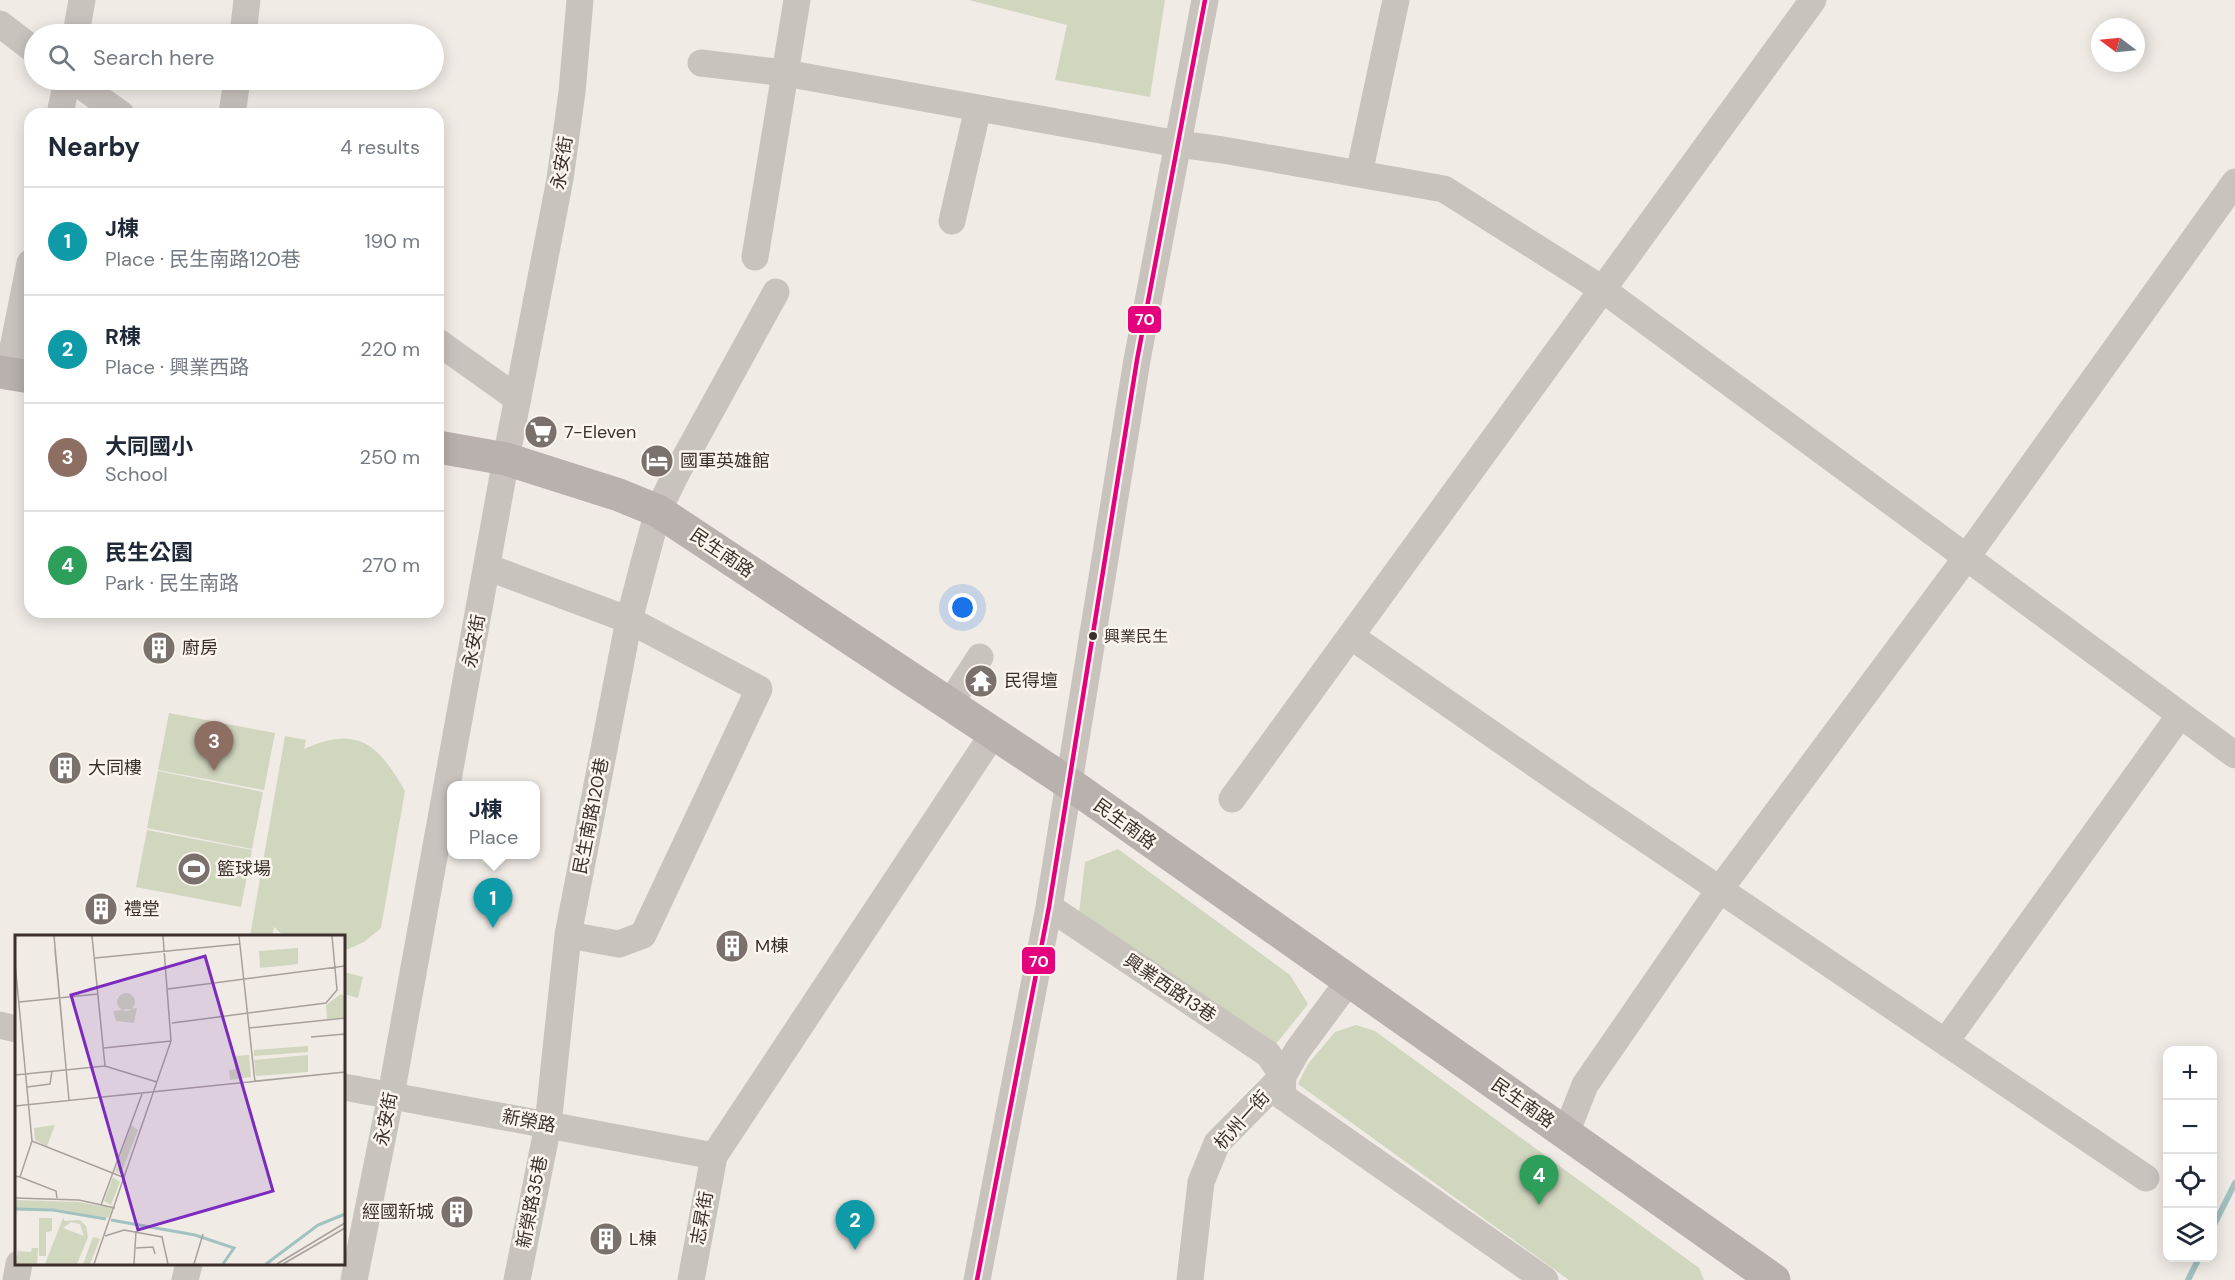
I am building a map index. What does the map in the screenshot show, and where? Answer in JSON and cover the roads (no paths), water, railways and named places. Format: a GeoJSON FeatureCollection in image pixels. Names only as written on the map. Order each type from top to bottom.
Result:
{"type":"FeatureCollection","features":[{"type":"Feature","properties":{"kind":"main road","name":"民生南路"},"geometry":{"type":"LineString","coordinates":[[444,448],[506,459],[619,495],[658,511],[1070,784],[1348,982],[1566,1133],[1754,1275]]}},
{"type":"Feature","properties":{"kind":"street"},"geometry":{"type":"LineString","coordinates":[[78,24],[82,0]]}},
{"type":"Feature","properties":{"kind":"street"},"geometry":{"type":"LineString","coordinates":[[244,24],[248,0]]}},
{"type":"Feature","properties":{"kind":"street","name":"永安街"},"geometry":{"type":"LineString","coordinates":[[448,781],[506,459],[560,178],[572,92],[580,0]]}},
{"type":"Feature","properties":{"kind":"street"},"geometry":{"type":"LineString","coordinates":[[755,257],[797,0]]}},
{"type":"Feature","properties":{"kind":"street"},"geometry":{"type":"LineString","coordinates":[[977,1280],[1049,907],[1137,360],[1205,0]]}},
{"type":"Feature","properties":{"kind":"street"},"geometry":{"type":"LineString","coordinates":[[1359,174],[1396,0]]}},
{"type":"Feature","properties":{"kind":"street"},"geometry":{"type":"LineString","coordinates":[[1232,799],[1352,638],[1813,0]]}},
{"type":"Feature","properties":{"kind":"street"},"geometry":{"type":"LineString","coordinates":[[0,24],[24,42]]}},
{"type":"Feature","properties":{"kind":"street"},"geometry":{"type":"LineString","coordinates":[[701,63],[785,73],[1444,189],[1602,289],[2235,754]]}},
{"type":"Feature","properties":{"kind":"street"},"geometry":{"type":"LineString","coordinates":[[61,108],[65,90]]}},
{"type":"Feature","properties":{"kind":"street"},"geometry":{"type":"LineString","coordinates":[[87,90],[113,108]]}},
{"type":"Feature","properties":{"kind":"street"},"geometry":{"type":"LineString","coordinates":[[233,108],[236,90]]}},
{"type":"Feature","properties":{"kind":"street"},"geometry":{"type":"LineString","coordinates":[[952,221],[978,108]]}},
{"type":"Feature","properties":{"kind":"street"},"geometry":{"type":"LineString","coordinates":[[1566,1133],[1585,1085],[1720,889],[1966,558],[2235,182]]}},
{"type":"Feature","properties":{"kind":"street","name":"民生南路120巷"},"geometry":{"type":"LineString","coordinates":[[548,1125],[568,935],[629,620],[658,511],[776,292]]}},
{"type":"Feature","properties":{"kind":"street"},"geometry":{"type":"LineString","coordinates":[[13,374],[24,302]]}},
{"type":"Feature","properties":{"kind":"street"},"geometry":{"type":"LineString","coordinates":[[444,346],[518,399]]}},
{"type":"Feature","properties":{"kind":"street"},"geometry":{"type":"LineString","coordinates":[[487,567],[629,620],[759,689],[643,935],[619,944],[568,935]]}},
{"type":"Feature","properties":{"kind":"street"},"geometry":{"type":"LineString","coordinates":[[1352,638],[2146,1178]]}},
{"type":"Feature","properties":{"kind":"street"},"geometry":{"type":"LineString","coordinates":[[949,705],[980,657]]}},
{"type":"Feature","properties":{"kind":"street"},"geometry":{"type":"LineString","coordinates":[[1946,1041],[2180,715]]}},
{"type":"Feature","properties":{"kind":"street"},"geometry":{"type":"LineString","coordinates":[[714,1156],[993,734]]}},
{"type":"Feature","properties":{"kind":"street","name":"永安街"},"geometry":{"type":"LineString","coordinates":[[354,1280],[391,1095],[447,787]]}},
{"type":"Feature","properties":{"kind":"street","name":"興業西路13巷"},"geometry":{"type":"LineString","coordinates":[[1049,907],[1268,1054],[1283,1076]]}},
{"type":"Feature","properties":{"kind":"street","name":"杭州一街"},"geometry":{"type":"LineString","coordinates":[[1196,1276],[1201,1182],[1216,1143],[1283,1076],[1297,1052],[1348,982]]}},
{"type":"Feature","properties":{"kind":"street"},"geometry":{"type":"LineString","coordinates":[[0,1025],[15,1029]]}},
{"type":"Feature","properties":{"kind":"street"},"geometry":{"type":"LineString","coordinates":[[1283,1076],[1282,1096],[1545,1280]]}},
{"type":"Feature","properties":{"kind":"street","name":"新榮路"},"geometry":{"type":"LineString","coordinates":[[345,1087],[714,1156]]}},
{"type":"Feature","properties":{"kind":"street","name":"新榮路35巷"},"geometry":{"type":"LineString","coordinates":[[517,1280],[548,1125]]}},
{"type":"Feature","properties":{"kind":"street","name":"志昇街"},"geometry":{"type":"LineString","coordinates":[[691,1280],[714,1156]]}},
{"type":"Feature","properties":{"kind":"street"},"geometry":{"type":"LineString","coordinates":[[16,1280],[19,1265]]}},
{"type":"Feature","properties":{"kind":"street"},"geometry":{"type":"LineString","coordinates":[[185,1280],[189,1265]]}},
{"type":"Feature","properties":{"kind":"waterway"},"geometry":{"type":"LineString","coordinates":[[2217,1219],[2235,1183]]}},
{"type":"Feature","properties":{"kind":"waterway"},"geometry":{"type":"LineString","coordinates":[[2188,1280],[2197,1262]]}},
{"type":"Feature","properties":{"kind":"place","name":"7-Eleven"},"geometry":{"type":"Point","coordinates":[541,432]}},
{"type":"Feature","properties":{"kind":"place","name":"國軍英雄館"},"geometry":{"type":"Point","coordinates":[657,461]}},
{"type":"Feature","properties":{"kind":"place","name":"興業民生"},"geometry":{"type":"Point","coordinates":[1093,636]}},
{"type":"Feature","properties":{"kind":"place","name":"廚房"},"geometry":{"type":"Point","coordinates":[159,648]}},
{"type":"Feature","properties":{"kind":"place","name":"民得壇"},"geometry":{"type":"Point","coordinates":[981,681]}},
{"type":"Feature","properties":{"kind":"place","name":"大同樓"},"geometry":{"type":"Point","coordinates":[65,768]}},
{"type":"Feature","properties":{"kind":"place","name":"大同國小"},"geometry":{"type":"Point","coordinates":[214,771]}},
{"type":"Feature","properties":{"kind":"place","name":"籃球場"},"geometry":{"type":"Point","coordinates":[194,869]}},
{"type":"Feature","properties":{"kind":"place","name":"禮堂"},"geometry":{"type":"Point","coordinates":[101,909]}},
{"type":"Feature","properties":{"kind":"place","name":"J棟"},"geometry":{"type":"Point","coordinates":[493,928]}},
{"type":"Feature","properties":{"kind":"place","name":"M棟"},"geometry":{"type":"Point","coordinates":[732,946]}},
{"type":"Feature","properties":{"kind":"place","name":"民生公園"},"geometry":{"type":"Point","coordinates":[1539,1205]}},
{"type":"Feature","properties":{"kind":"place","name":"經國新城"},"geometry":{"type":"Point","coordinates":[457,1212]}},
{"type":"Feature","properties":{"kind":"place","name":"L棟"},"geometry":{"type":"Point","coordinates":[606,1239]}},
{"type":"Feature","properties":{"kind":"place","name":"R棟"},"geometry":{"type":"Point","coordinates":[855,1250]}}]}
